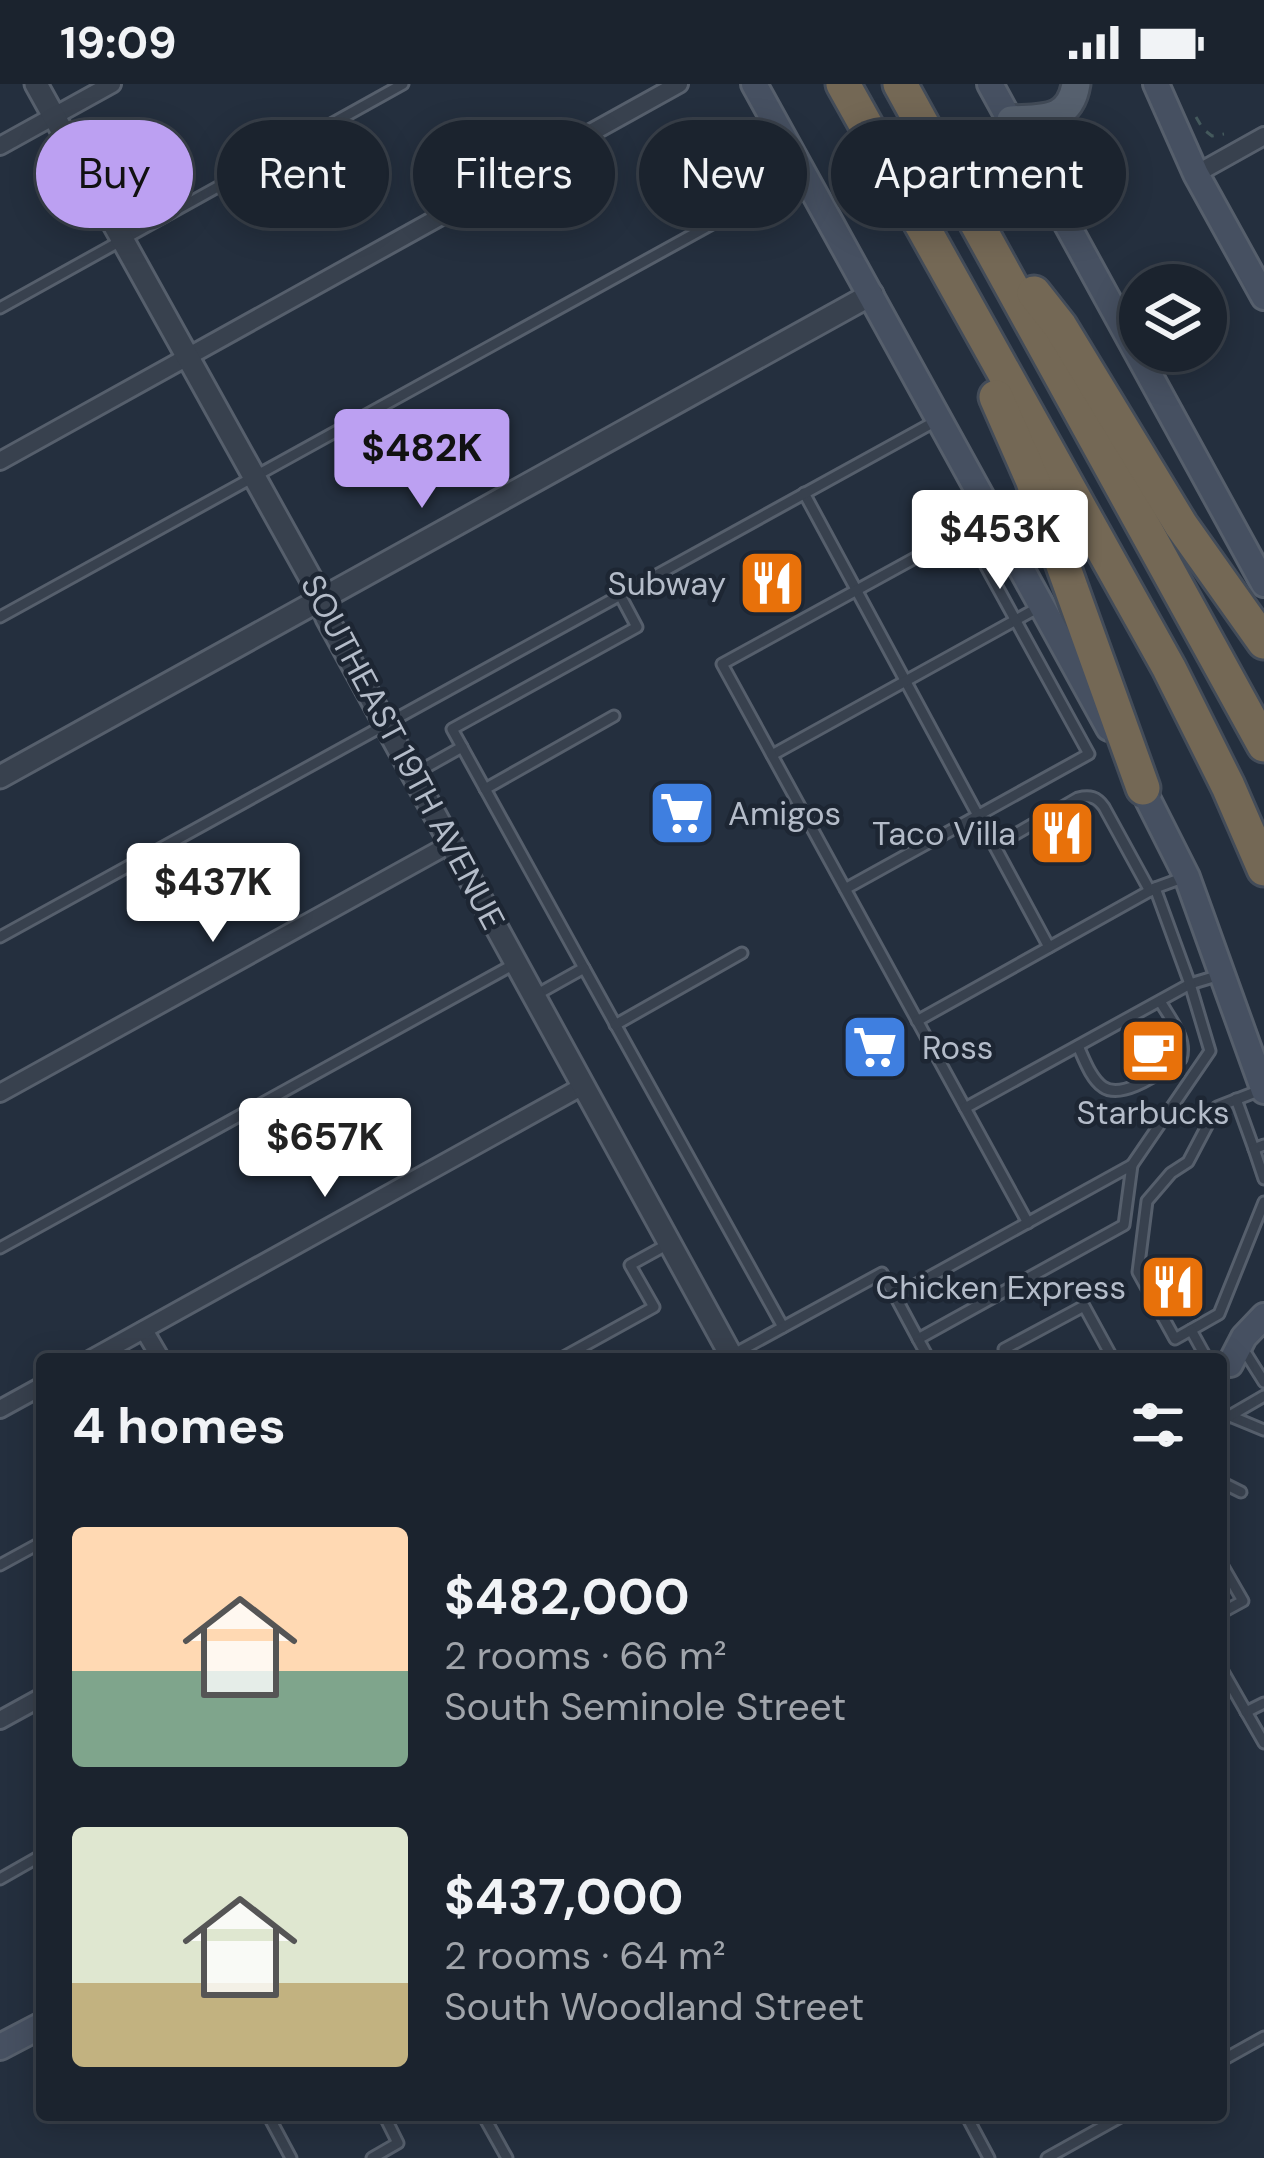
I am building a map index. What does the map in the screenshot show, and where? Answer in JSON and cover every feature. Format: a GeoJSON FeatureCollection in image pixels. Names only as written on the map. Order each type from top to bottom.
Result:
{"type":"FeatureCollection","features":[{"type":"Feature","properties":{"kind":"highway"},"geometry":{"type":"LineString","coordinates":[[843,84],[1169,668],[1264,869]]}},
{"type":"Feature","properties":{"kind":"highway"},"geometry":{"type":"LineString","coordinates":[[900,84],[920,120]]}},
{"type":"Feature","properties":{"kind":"highway"},"geometry":{"type":"LineString","coordinates":[[978,228],[1264,745]]}},
{"type":"Feature","properties":{"kind":"highway"},"geometry":{"type":"LineString","coordinates":[[985,228],[1060,326],[1181,525],[1264,642]]}},
{"type":"Feature","properties":{"kind":"highway"},"geometry":{"type":"LineString","coordinates":[[947,272],[1032,479],[1143,788]]}},
{"type":"Feature","properties":{"kind":"main road"},"geometry":{"type":"LineString","coordinates":[[754,84],[774,120]]}},
{"type":"Feature","properties":{"kind":"main road"},"geometry":{"type":"LineString","coordinates":[[990,84],[1010,120],[1064,112],[1076,84]]}},
{"type":"Feature","properties":{"kind":"main road"},"geometry":{"type":"LineString","coordinates":[[1144,84],[1264,297]]}},
{"type":"Feature","properties":{"kind":"main road"},"geometry":{"type":"LineString","coordinates":[[1156,84],[1196,174]]}},
{"type":"Feature","properties":{"kind":"main road"},"geometry":{"type":"LineString","coordinates":[[807,178],[1143,788],[1187,877],[1264,1090]]}},
{"type":"Feature","properties":{"kind":"main road"},"geometry":{"type":"LineString","coordinates":[[1069,228],[1264,584]]}},
{"type":"Feature","properties":{"kind":"main road"},"geometry":{"type":"LineString","coordinates":[[1241,1356],[1244,1337],[1264,1316]]}},
{"type":"Feature","properties":{"kind":"main road"},"geometry":{"type":"LineString","coordinates":[[0,2048],[36,2028]]}},
{"type":"Feature","properties":{"kind":"street","name":"SOUTHEAST 19TH AVENUE"},"geometry":{"type":"LineString","coordinates":[[35,84],[311,579],[326,618],[727,1353]]}},
{"type":"Feature","properties":{"kind":"street"},"geometry":{"type":"LineString","coordinates":[[0,146],[112,84]]}},
{"type":"Feature","properties":{"kind":"street"},"geometry":{"type":"LineString","coordinates":[[0,460],[680,84]]}},
{"type":"Feature","properties":{"kind":"street"},"geometry":{"type":"LineString","coordinates":[[1196,174],[1264,136]]}},
{"type":"Feature","properties":{"kind":"street"},"geometry":{"type":"LineString","coordinates":[[0,777],[872,294]]}},
{"type":"Feature","properties":{"kind":"street"},"geometry":{"type":"LineString","coordinates":[[0,1093],[451,844]]}},
{"type":"Feature","properties":{"kind":"street"},"geometry":{"type":"LineString","coordinates":[[102,1353],[583,1086]]}},
{"type":"Feature","properties":{"kind":"street"},"geometry":{"type":"LineString","coordinates":[[144,1330],[157,1353]]}},
{"type":"Feature","properties":{"kind":"street"},"geometry":{"type":"LineString","coordinates":[[0,1409],[36,1389]]}},
{"type":"Feature","properties":{"kind":"street"},"geometry":{"type":"LineString","coordinates":[[0,1720],[36,1700]]}},
{"type":"Feature","properties":{"kind":"lane"},"geometry":{"type":"LineString","coordinates":[[0,308],[404,84]]}},
{"type":"Feature","properties":{"kind":"lane"},"geometry":{"type":"LineString","coordinates":[[0,616],[704,228]]}},
{"type":"Feature","properties":{"kind":"lane"},"geometry":{"type":"LineString","coordinates":[[0,937],[939,419]]}},
{"type":"Feature","properties":{"kind":"lane"},"geometry":{"type":"LineString","coordinates":[[804,493],[1049,947]]}},
{"type":"Feature","properties":{"kind":"lane"},"geometry":{"type":"LineString","coordinates":[[845,889],[1089,754],[966,530],[722,664],[917,1021],[1028,1223]]}},
{"type":"Feature","properties":{"kind":"lane"},"geometry":{"type":"LineString","coordinates":[[620,595],[637,627],[452,729],[783,1327]]}},
{"type":"Feature","properties":{"kind":"lane"},"geometry":{"type":"LineString","coordinates":[[772,755],[1041,606]]}},
{"type":"Feature","properties":{"kind":"lane"},"geometry":{"type":"LineString","coordinates":[[484,788],[614,716]]}},
{"type":"Feature","properties":{"kind":"lane"},"geometry":{"type":"LineString","coordinates":[[412,775],[462,748]]}},
{"type":"Feature","properties":{"kind":"lane"},"geometry":{"type":"LineString","coordinates":[[895,1296],[1132,1165],[1210,1051],[1190,984],[1152,889],[1099,800],[1078,798],[994,846]]}},
{"type":"Feature","properties":{"kind":"lane"},"geometry":{"type":"LineString","coordinates":[[917,1021],[1152,889],[1187,877]]}},
{"type":"Feature","properties":{"kind":"lane"},"geometry":{"type":"LineString","coordinates":[[615,1024],[742,953]]}},
{"type":"Feature","properties":{"kind":"lane"},"geometry":{"type":"LineString","coordinates":[[0,1248],[516,962]]}},
{"type":"Feature","properties":{"kind":"lane"},"geometry":{"type":"LineString","coordinates":[[534,996],[584,968]]}},
{"type":"Feature","properties":{"kind":"lane"},"geometry":{"type":"LineString","coordinates":[[965,1108],[1190,984],[1222,974]]}},
{"type":"Feature","properties":{"kind":"lane"},"geometry":{"type":"LineString","coordinates":[[1078,1046],[1104,1088],[1129,1089],[1174,1064],[1184,1053],[1160,1001]]}},
{"type":"Feature","properties":{"kind":"lane"},"geometry":{"type":"LineString","coordinates":[[1264,1090],[1217,1107],[1188,1162],[1171,1172],[1148,1202],[1138,1272],[1175,1339],[1219,1314],[1264,1202]]}},
{"type":"Feature","properties":{"kind":"lane"},"geometry":{"type":"LineString","coordinates":[[1235,1100],[1259,1147],[1264,1179]]}},
{"type":"Feature","properties":{"kind":"lane"},"geometry":{"type":"LineString","coordinates":[[918,1339],[1124,1225],[1132,1165]]}},
{"type":"Feature","properties":{"kind":"lane"},"geometry":{"type":"LineString","coordinates":[[571,1353],[654,1306],[630,1265],[670,1243]]}},
{"type":"Feature","properties":{"kind":"lane"},"geometry":{"type":"LineString","coordinates":[[739,1353],[882,1273],[926,1353]]}},
{"type":"Feature","properties":{"kind":"lane"},"geometry":{"type":"LineString","coordinates":[[1006,1353],[1004,1349],[1084,1306],[1110,1353]]}},
{"type":"Feature","properties":{"kind":"lane"},"geometry":{"type":"LineString","coordinates":[[1191,1330],[1241,1356],[1264,1382]]}},
{"type":"Feature","properties":{"kind":"lane"},"geometry":{"type":"LineString","coordinates":[[1227,1417],[1264,1396]]}},
{"type":"Feature","properties":{"kind":"lane"},"geometry":{"type":"LineString","coordinates":[[1227,1418],[1264,1430]]}},
{"type":"Feature","properties":{"kind":"lane"},"geometry":{"type":"LineString","coordinates":[[1227,1485],[1241,1492]]}},
{"type":"Feature","properties":{"kind":"lane"},"geometry":{"type":"LineString","coordinates":[[0,1565],[36,1545]]}},
{"type":"Feature","properties":{"kind":"lane"},"geometry":{"type":"LineString","coordinates":[[1227,1573],[1243,1601],[1227,1610]]}},
{"type":"Feature","properties":{"kind":"lane"},"geometry":{"type":"LineString","coordinates":[[1227,1679],[1264,1743]]}},
{"type":"Feature","properties":{"kind":"lane"},"geometry":{"type":"LineString","coordinates":[[1246,1712],[1264,1702]]}},
{"type":"Feature","properties":{"kind":"lane"},"geometry":{"type":"LineString","coordinates":[[0,1879],[36,1859]]}},
{"type":"Feature","properties":{"kind":"lane"},"geometry":{"type":"LineString","coordinates":[[1227,2058],[1264,2037]]}},
{"type":"Feature","properties":{"kind":"lane"},"geometry":{"type":"LineString","coordinates":[[271,2121],[291,2158]]}},
{"type":"Feature","properties":{"kind":"lane"},"geometry":{"type":"LineString","coordinates":[[372,2158],[398,2143],[386,2121]]}},
{"type":"Feature","properties":{"kind":"lane"},"geometry":{"type":"LineString","coordinates":[[486,2121],[506,2158]]}},
{"type":"Feature","properties":{"kind":"lane"},"geometry":{"type":"LineString","coordinates":[[969,2121],[989,2158]]}},
{"type":"Feature","properties":{"kind":"lane"},"geometry":{"type":"LineString","coordinates":[[1047,2158],[1113,2121]]}},
{"type":"Feature","properties":{"kind":"path"},"geometry":{"type":"LineString","coordinates":[[1194,114],[1212,136],[1224,134]]}},
{"type":"Feature","properties":{"kind":"place","name":"Subway"},"geometry":{"type":"Point","coordinates":[772,583]}},
{"type":"Feature","properties":{"kind":"place","name":"Amigos"},"geometry":{"type":"Point","coordinates":[682,813]}},
{"type":"Feature","properties":{"kind":"place","name":"Taco Villa"},"geometry":{"type":"Point","coordinates":[1062,833]}},
{"type":"Feature","properties":{"kind":"place","name":"Ross"},"geometry":{"type":"Point","coordinates":[875,1047]}},
{"type":"Feature","properties":{"kind":"place","name":"Starbucks"},"geometry":{"type":"Point","coordinates":[1153,1051]}},
{"type":"Feature","properties":{"kind":"place","name":"Chicken Express"},"geometry":{"type":"Point","coordinates":[1173,1287]}}]}
